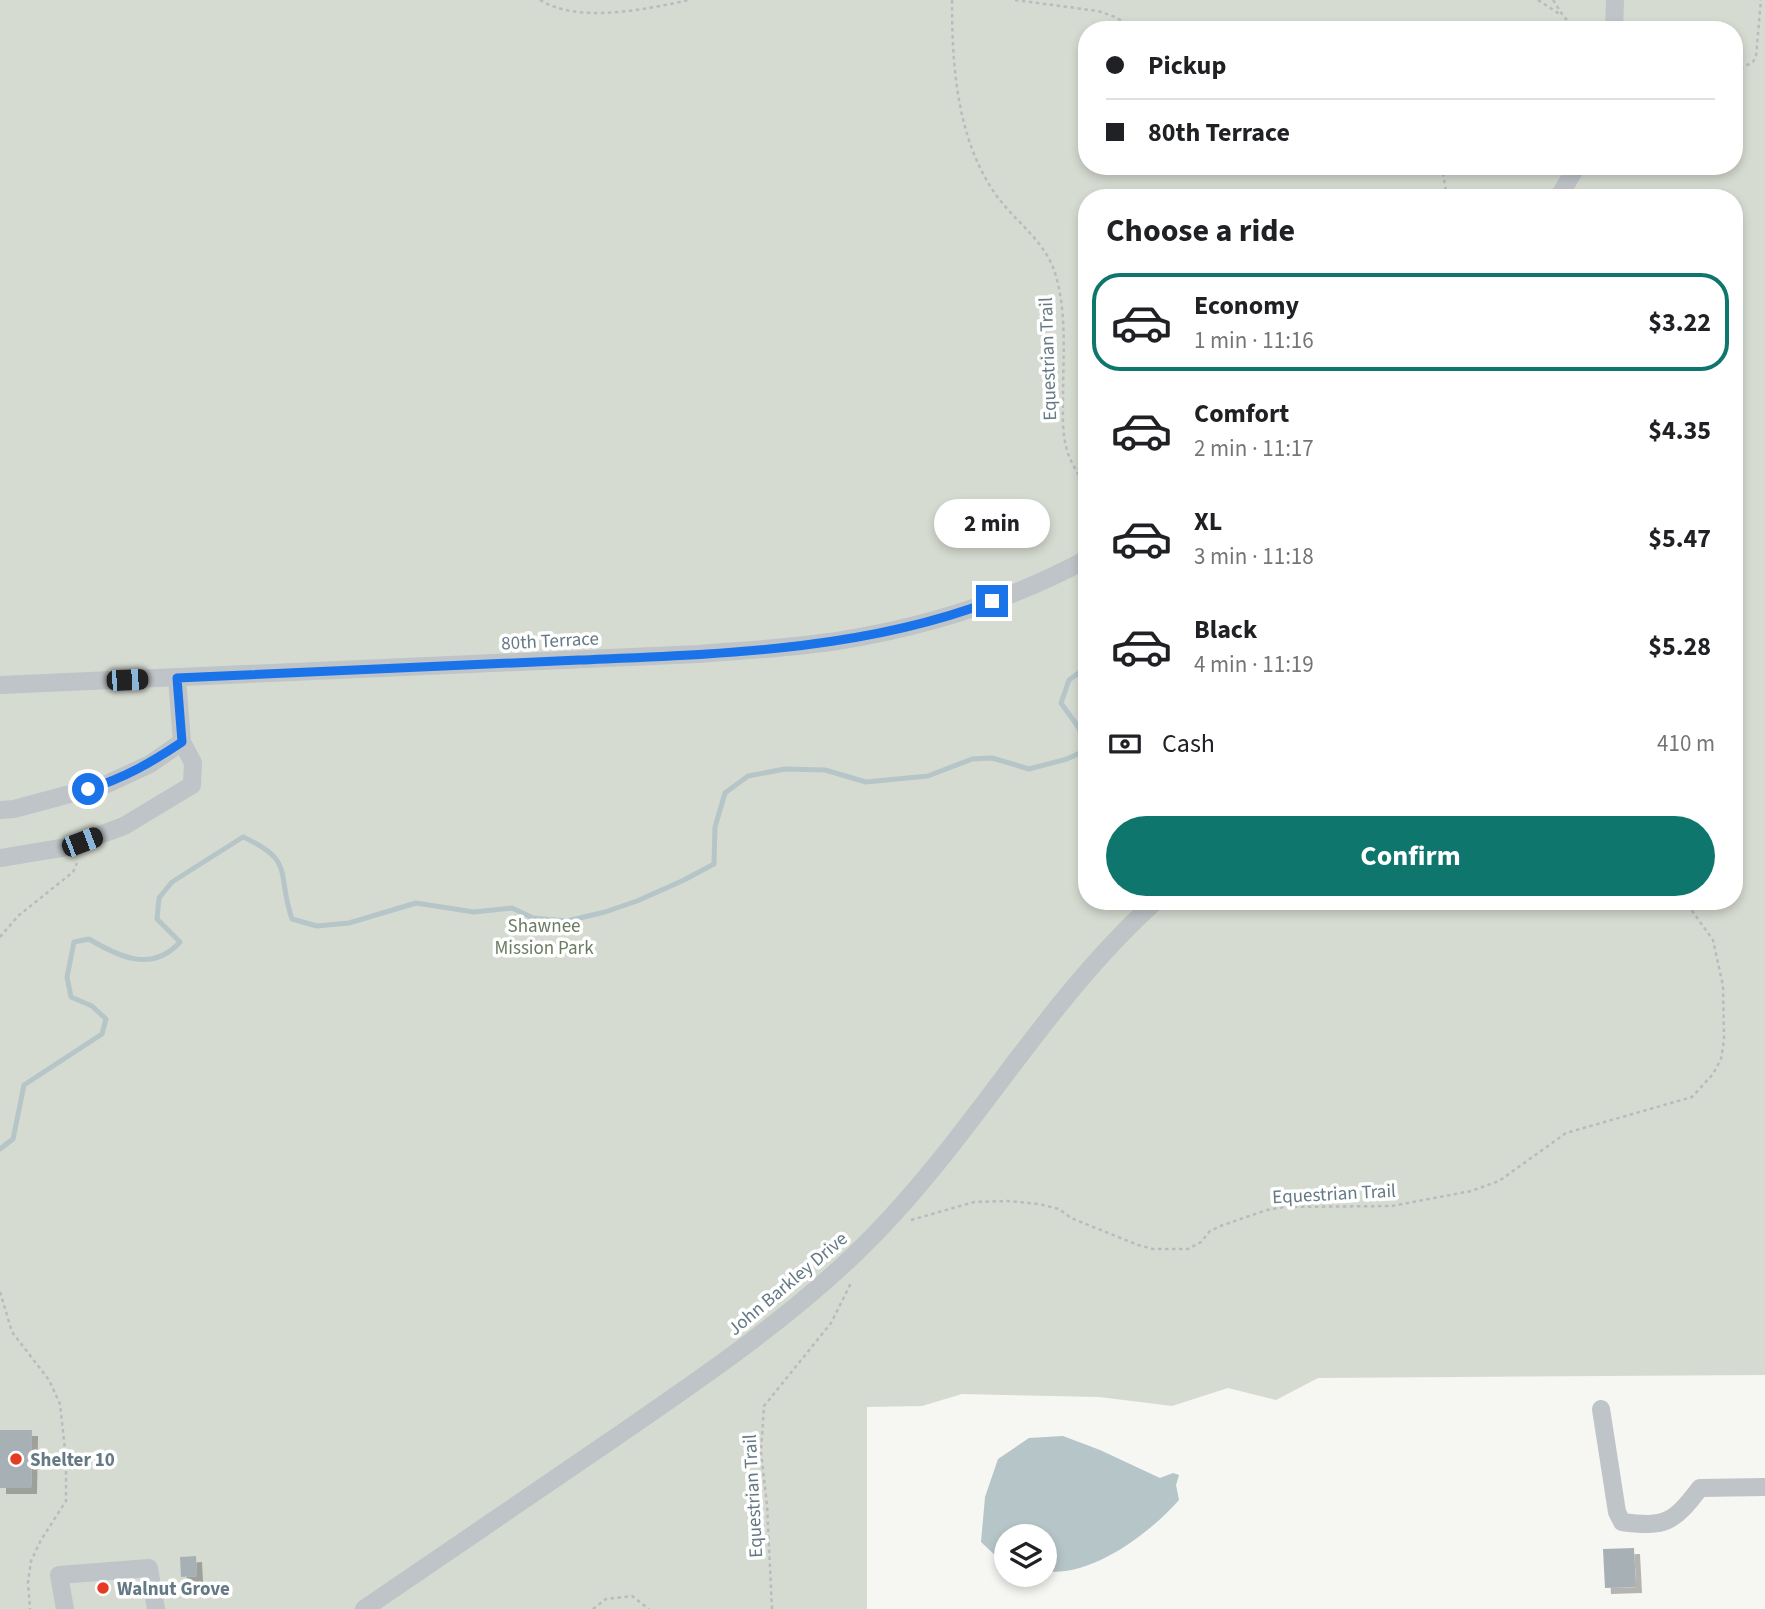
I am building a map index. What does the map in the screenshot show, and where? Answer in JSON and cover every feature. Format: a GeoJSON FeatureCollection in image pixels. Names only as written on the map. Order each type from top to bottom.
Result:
{"type":"FeatureCollection","features":[{"type":"Feature","properties":{"kind":"street"},"geometry":{"type":"LineString","coordinates":[[1614,21],[1615,0]]}},
{"type":"Feature","properties":{"kind":"street","name":"80th Terrace"},"geometry":{"type":"LineString","coordinates":[[0,685],[698,654],[803,646],[915,625],[969,610],[1036,584],[1078,563]]}},
{"type":"Feature","properties":{"kind":"street"},"geometry":{"type":"LineString","coordinates":[[0,858],[82,842],[124,826],[192,785],[193,764],[182,742],[177,678]]}},
{"type":"Feature","properties":{"kind":"street"},"geometry":{"type":"LineString","coordinates":[[0,810],[14,809],[107,783],[150,764],[182,742]]}},
{"type":"Feature","properties":{"kind":"street","name":"John Barkley Drive"},"geometry":{"type":"LineString","coordinates":[[364,1609],[699,1380],[763,1334],[813,1293],[915,1192],[1047,1018],[1093,964],[1147,910]]}},
{"type":"Feature","properties":{"kind":"street"},"geometry":{"type":"LineString","coordinates":[[1601,1409],[1617,1512],[1622,1522],[1645,1525],[1665,1522],[1681,1513],[1700,1488],[1765,1487]]}},
{"type":"Feature","properties":{"kind":"street"},"geometry":{"type":"LineString","coordinates":[[65,1609],[59,1575],[149,1568],[156,1609]]}},
{"type":"Feature","properties":{"kind":"path"},"geometry":{"type":"LineString","coordinates":[[540,0],[553,7],[594,13],[689,0]]}},
{"type":"Feature","properties":{"kind":"path","name":"Equestrian Trail"},"geometry":{"type":"LineString","coordinates":[[952,0],[958,104],[980,167],[999,199],[1047,251],[1055,271],[1060,291],[1063,333],[1063,429],[1068,454],[1078,472]]}},
{"type":"Feature","properties":{"kind":"path"},"geometry":{"type":"LineString","coordinates":[[1015,0],[1098,11],[1122,21]]}},
{"type":"Feature","properties":{"kind":"path"},"geometry":{"type":"LineString","coordinates":[[1538,0],[1568,21]]}},
{"type":"Feature","properties":{"kind":"path"},"geometry":{"type":"LineString","coordinates":[[1553,0],[1564,17]]}},
{"type":"Feature","properties":{"kind":"path"},"geometry":{"type":"LineString","coordinates":[[1743,67],[1753,62],[1756,56],[1761,0]]}},
{"type":"Feature","properties":{"kind":"path"},"geometry":{"type":"LineString","coordinates":[[0,937],[18,916],[74,872],[82,842]]}},
{"type":"Feature","properties":{"kind":"path","name":"Equestrian Trail"},"geometry":{"type":"LineString","coordinates":[[905,1222],[974,1202],[1008,1201],[1059,1209],[1071,1218],[1138,1245],[1153,1249],[1188,1249],[1201,1242],[1210,1231],[1267,1210],[1284,1207],[1392,1206],[1471,1191],[1499,1181],[1566,1133],[1692,1097],[1713,1074],[1721,1059],[1724,1040],[1723,986],[1713,940],[1691,910]]}},
{"type":"Feature","properties":{"kind":"path","name":"Equestrian Trail"},"geometry":{"type":"LineString","coordinates":[[772,1609],[767,1504],[761,1452],[764,1406],[831,1323],[856,1274]]}},
{"type":"Feature","properties":{"kind":"path"},"geometry":{"type":"LineString","coordinates":[[0,1292],[12,1332],[49,1380],[60,1404],[66,1459],[66,1501],[31,1560],[28,1582],[30,1609]]}},
{"type":"Feature","properties":{"kind":"path"},"geometry":{"type":"LineString","coordinates":[[593,1609],[606,1599],[632,1596],[649,1609]]}},
{"type":"Feature","properties":{"kind":"green space","name":"Shawnee Mission Park"},"geometry":{"type":"Polygon","coordinates":[[[0,0],[1765,0],[1765,1375],[1318,1378],[1276,1400],[1228,1388],[1172,1406],[1099,1397],[962,1394],[922,1406],[867,1407],[867,1609],[0,1609],[0,0]]]}},
{"type":"Feature","properties":{"kind":"shaded area"},"geometry":{"type":"Polygon","coordinates":[[[1063,1436],[1160,1478],[1173,1473],[1179,1475],[1176,1485],[1179,1500],[1136,1539],[1081,1568],[1057,1571],[1057,1524],[994,1524],[994,1554],[981,1542],[985,1497],[998,1459],[1029,1438],[1063,1436]]]}},
{"type":"Feature","properties":{"kind":"building","name":"Shelter 10"},"geometry":{"type":"Polygon","coordinates":[[[0,1430],[32,1430],[31,1488],[0,1488],[0,1430]]]}},
{"type":"Feature","properties":{"kind":"building"},"geometry":{"type":"Polygon","coordinates":[[[1634,1548],[1636,1587],[1605,1588],[1603,1549],[1634,1548]]]}},
{"type":"Feature","properties":{"kind":"building"},"geometry":{"type":"Polygon","coordinates":[[[196,1556],[197,1576],[181,1577],[180,1557],[196,1556]]]}},
{"type":"Feature","properties":{"kind":"waterway"},"geometry":{"type":"LineString","coordinates":[[1078,674],[1069,680],[1061,703],[1078,727]]}},
{"type":"Feature","properties":{"kind":"waterway"},"geometry":{"type":"LineString","coordinates":[[0,1149],[13,1139],[24,1085],[102,1034],[106,1019],[92,1006],[71,997],[67,977],[74,942],[89,939],[135,959],[158,957],[169,952],[180,942],[157,919],[159,898],[172,882],[243,837],[271,853],[278,861],[292,919],[317,926],[349,923],[416,903],[474,912],[512,908],[533,918],[567,921],[637,901],[714,864],[715,827],[725,793],[748,776],[785,769],[825,770],[866,782],[928,776],[972,759],[992,758],[1029,769],[1078,754]]}},
{"type":"Feature","properties":{"kind":"place","name":"Shelter 10"},"geometry":{"type":"Point","coordinates":[16,1459]}},
{"type":"Feature","properties":{"kind":"place","name":"Walnut Grove"},"geometry":{"type":"Point","coordinates":[103,1588]}},
{"type":"Feature","properties":{"kind":"route"},"geometry":{"type":"LineString","coordinates":[[88,789],[150,764],[182,742],[177,678],[698,654],[803,646],[915,625],[992,601]]}}]}
